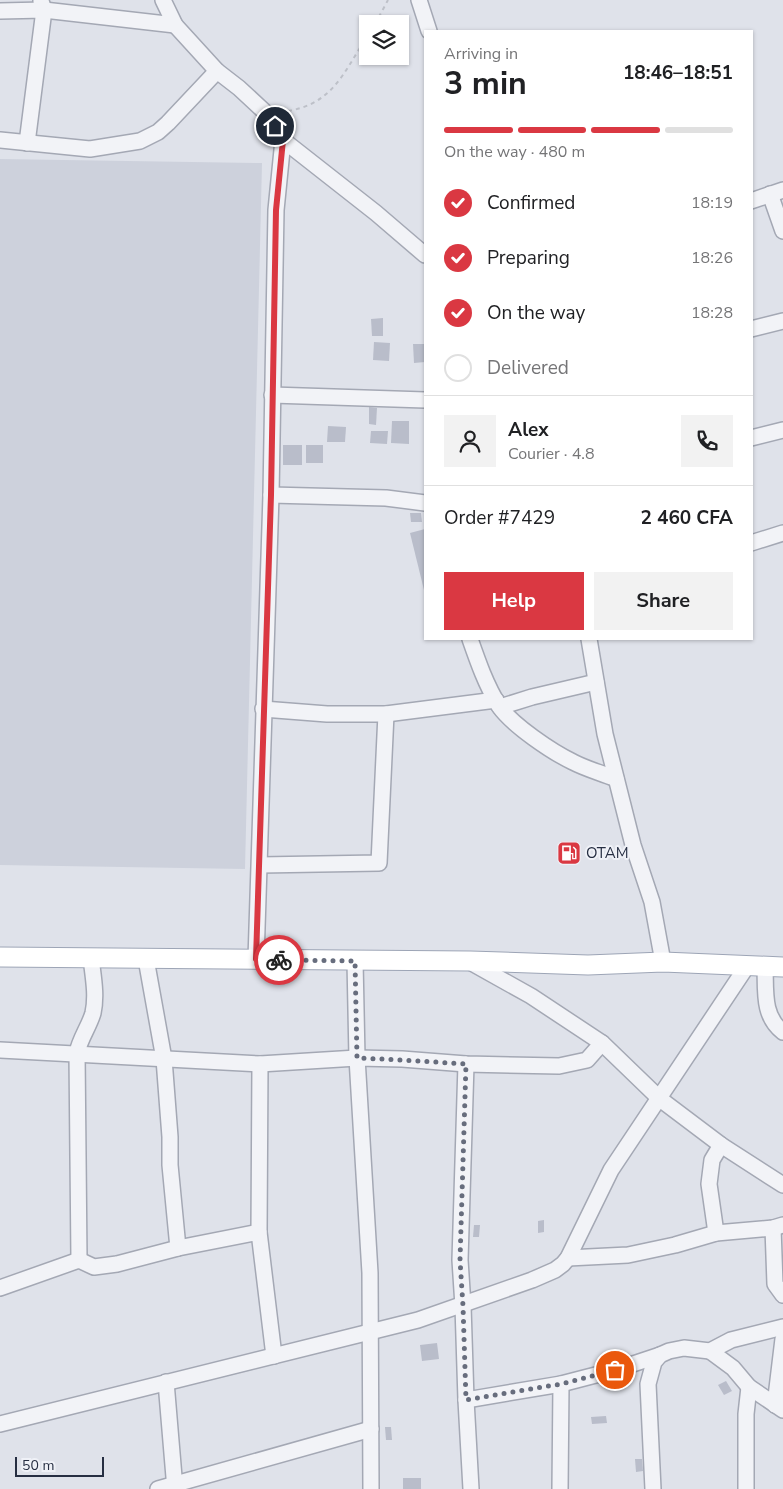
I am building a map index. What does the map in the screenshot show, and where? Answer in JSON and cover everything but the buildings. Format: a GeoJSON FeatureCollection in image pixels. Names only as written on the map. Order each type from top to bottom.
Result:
{"type":"FeatureCollection","features":[{"type":"Feature","properties":{"kind":"main road"},"geometry":{"type":"LineString","coordinates":[[0,957],[470,961],[588,965],[663,962],[765,966]]}},
{"type":"Feature","properties":{"kind":"street"},"geometry":{"type":"LineString","coordinates":[[163,0],[175,25],[217,71],[245,93],[266,113],[283,140],[376,213],[424,254]]}},
{"type":"Feature","properties":{"kind":"street"},"geometry":{"type":"LineString","coordinates":[[419,0],[429,30]]}},
{"type":"Feature","properties":{"kind":"street"},"geometry":{"type":"LineString","coordinates":[[0,10],[42,5],[175,25]]}},
{"type":"Feature","properties":{"kind":"street"},"geometry":{"type":"LineString","coordinates":[[27,143],[42,5]]}},
{"type":"Feature","properties":{"kind":"street"},"geometry":{"type":"LineString","coordinates":[[0,140],[90,149],[140,141],[163,128],[217,71]]}},
{"type":"Feature","properties":{"kind":"street"},"geometry":{"type":"LineString","coordinates":[[256,959],[271,495],[276,210],[283,140]]}},
{"type":"Feature","properties":{"kind":"street"},"geometry":{"type":"LineString","coordinates":[[753,200],[776,192],[783,231]]}},
{"type":"Feature","properties":{"kind":"street"},"geometry":{"type":"LineString","coordinates":[[753,329],[783,322]]}},
{"type":"Feature","properties":{"kind":"street"},"geometry":{"type":"LineString","coordinates":[[272,395],[424,400]]}},
{"type":"Feature","properties":{"kind":"street"},"geometry":{"type":"LineString","coordinates":[[753,438],[783,430]]}},
{"type":"Feature","properties":{"kind":"street"},"geometry":{"type":"LineString","coordinates":[[271,495],[386,498],[424,503]]}},
{"type":"Feature","properties":{"kind":"street"},"geometry":{"type":"LineString","coordinates":[[753,542],[783,533]]}},
{"type":"Feature","properties":{"kind":"street"},"geometry":{"type":"LineString","coordinates":[[470,640],[485,680],[498,704],[510,718],[541,742],[574,763],[616,779]]}},
{"type":"Feature","properties":{"kind":"street"},"geometry":{"type":"LineString","coordinates":[[589,640],[605,734],[633,845],[652,902],[663,962]]}},
{"type":"Feature","properties":{"kind":"street"},"geometry":{"type":"LineString","coordinates":[[264,709],[327,714],[386,714],[498,704],[596,682]]}},
{"type":"Feature","properties":{"kind":"street"},"geometry":{"type":"LineString","coordinates":[[260,865],[379,863],[386,714]]}},
{"type":"Feature","properties":{"kind":"street"},"geometry":{"type":"LineString","coordinates":[[78,1260],[77,1053],[79,1041],[92,1014],[95,997],[91,958]]}},
{"type":"Feature","properties":{"kind":"street"},"geometry":{"type":"LineString","coordinates":[[146,959],[164,1058],[170,1137],[170,1165],[178,1248]]}},
{"type":"Feature","properties":{"kind":"street"},"geometry":{"type":"LineString","coordinates":[[355,961],[357,1058],[368,1238],[370,1489]]}},
{"type":"Feature","properties":{"kind":"street"},"geometry":{"type":"LineString","coordinates":[[470,961],[532,996],[602,1043],[660,1099],[720,1145],[783,1185]]}},
{"type":"Feature","properties":{"kind":"street"},"geometry":{"type":"LineString","coordinates":[[765,966],[766,1005],[775,1025],[783,1032]]}},
{"type":"Feature","properties":{"kind":"street"},"geometry":{"type":"LineString","coordinates":[[0,1424],[418,1320],[463,1306],[555,1270],[568,1258],[611,1170],[660,1099],[765,966]]}},
{"type":"Feature","properties":{"kind":"street"},"geometry":{"type":"LineString","coordinates":[[0,1050],[260,1064],[357,1058],[466,1064],[559,1066],[586,1060],[602,1043]]}},
{"type":"Feature","properties":{"kind":"street"},"geometry":{"type":"LineString","coordinates":[[260,1064],[259,1232],[274,1356]]}},
{"type":"Feature","properties":{"kind":"street"},"geometry":{"type":"LineString","coordinates":[[466,1064],[460,1260],[471,1489]]}},
{"type":"Feature","properties":{"kind":"street"},"geometry":{"type":"LineString","coordinates":[[716,1233],[709,1184],[712,1160],[720,1145]]}},
{"type":"Feature","properties":{"kind":"street"},"geometry":{"type":"LineString","coordinates":[[568,1258],[628,1255],[675,1245],[716,1233],[778,1226],[774,1284],[783,1295]]}},
{"type":"Feature","properties":{"kind":"street"},"geometry":{"type":"LineString","coordinates":[[0,1288],[78,1260],[94,1267],[117,1264],[178,1248],[259,1232]]}},
{"type":"Feature","properties":{"kind":"street"},"geometry":{"type":"LineString","coordinates":[[710,1351],[732,1340],[783,1327]]}},
{"type":"Feature","properties":{"kind":"street"},"geometry":{"type":"LineString","coordinates":[[779,1408],[783,1339]]}},
{"type":"Feature","properties":{"kind":"street"},"geometry":{"type":"LineString","coordinates":[[466,1400],[561,1384],[615,1370],[669,1351],[684,1348],[710,1351],[733,1368],[749,1387],[779,1408]]}},
{"type":"Feature","properties":{"kind":"street"},"geometry":{"type":"LineString","coordinates":[[653,1489],[648,1384],[654,1362],[660,1355]]}},
{"type":"Feature","properties":{"kind":"street"},"geometry":{"type":"LineString","coordinates":[[166,1382],[174,1487]]}},
{"type":"Feature","properties":{"kind":"street"},"geometry":{"type":"LineString","coordinates":[[560,1489],[561,1384]]}},
{"type":"Feature","properties":{"kind":"street"},"geometry":{"type":"LineString","coordinates":[[746,1489],[746,1414],[749,1387]]}},
{"type":"Feature","properties":{"kind":"street"},"geometry":{"type":"LineString","coordinates":[[158,1489],[174,1487],[371,1430]]}},
{"type":"Feature","properties":{"kind":"path"},"geometry":{"type":"LineString","coordinates":[[380,15],[388,0]]}},
{"type":"Feature","properties":{"kind":"path"},"geometry":{"type":"LineString","coordinates":[[266,113],[293,110],[318,102],[334,88],[359,50]]}},
{"type":"Feature","properties":{"kind":"shaded area"},"geometry":{"type":"Polygon","coordinates":[[[0,159],[262,163],[245,869],[0,865],[0,159]]]}},
{"type":"Feature","properties":{"kind":"way so far"},"geometry":{"type":"LineString","coordinates":[[279,960],[355,961],[357,1058],[466,1064],[460,1260],[466,1400],[561,1384],[615,1370]]}},
{"type":"Feature","properties":{"kind":"place","name":"OTAM"},"geometry":{"type":"Point","coordinates":[569,853]}},
{"type":"Feature","properties":{"kind":"route"},"geometry":{"type":"LineString","coordinates":[[275,126],[283,140],[276,210],[271,495],[256,959],[279,960]]}}]}
